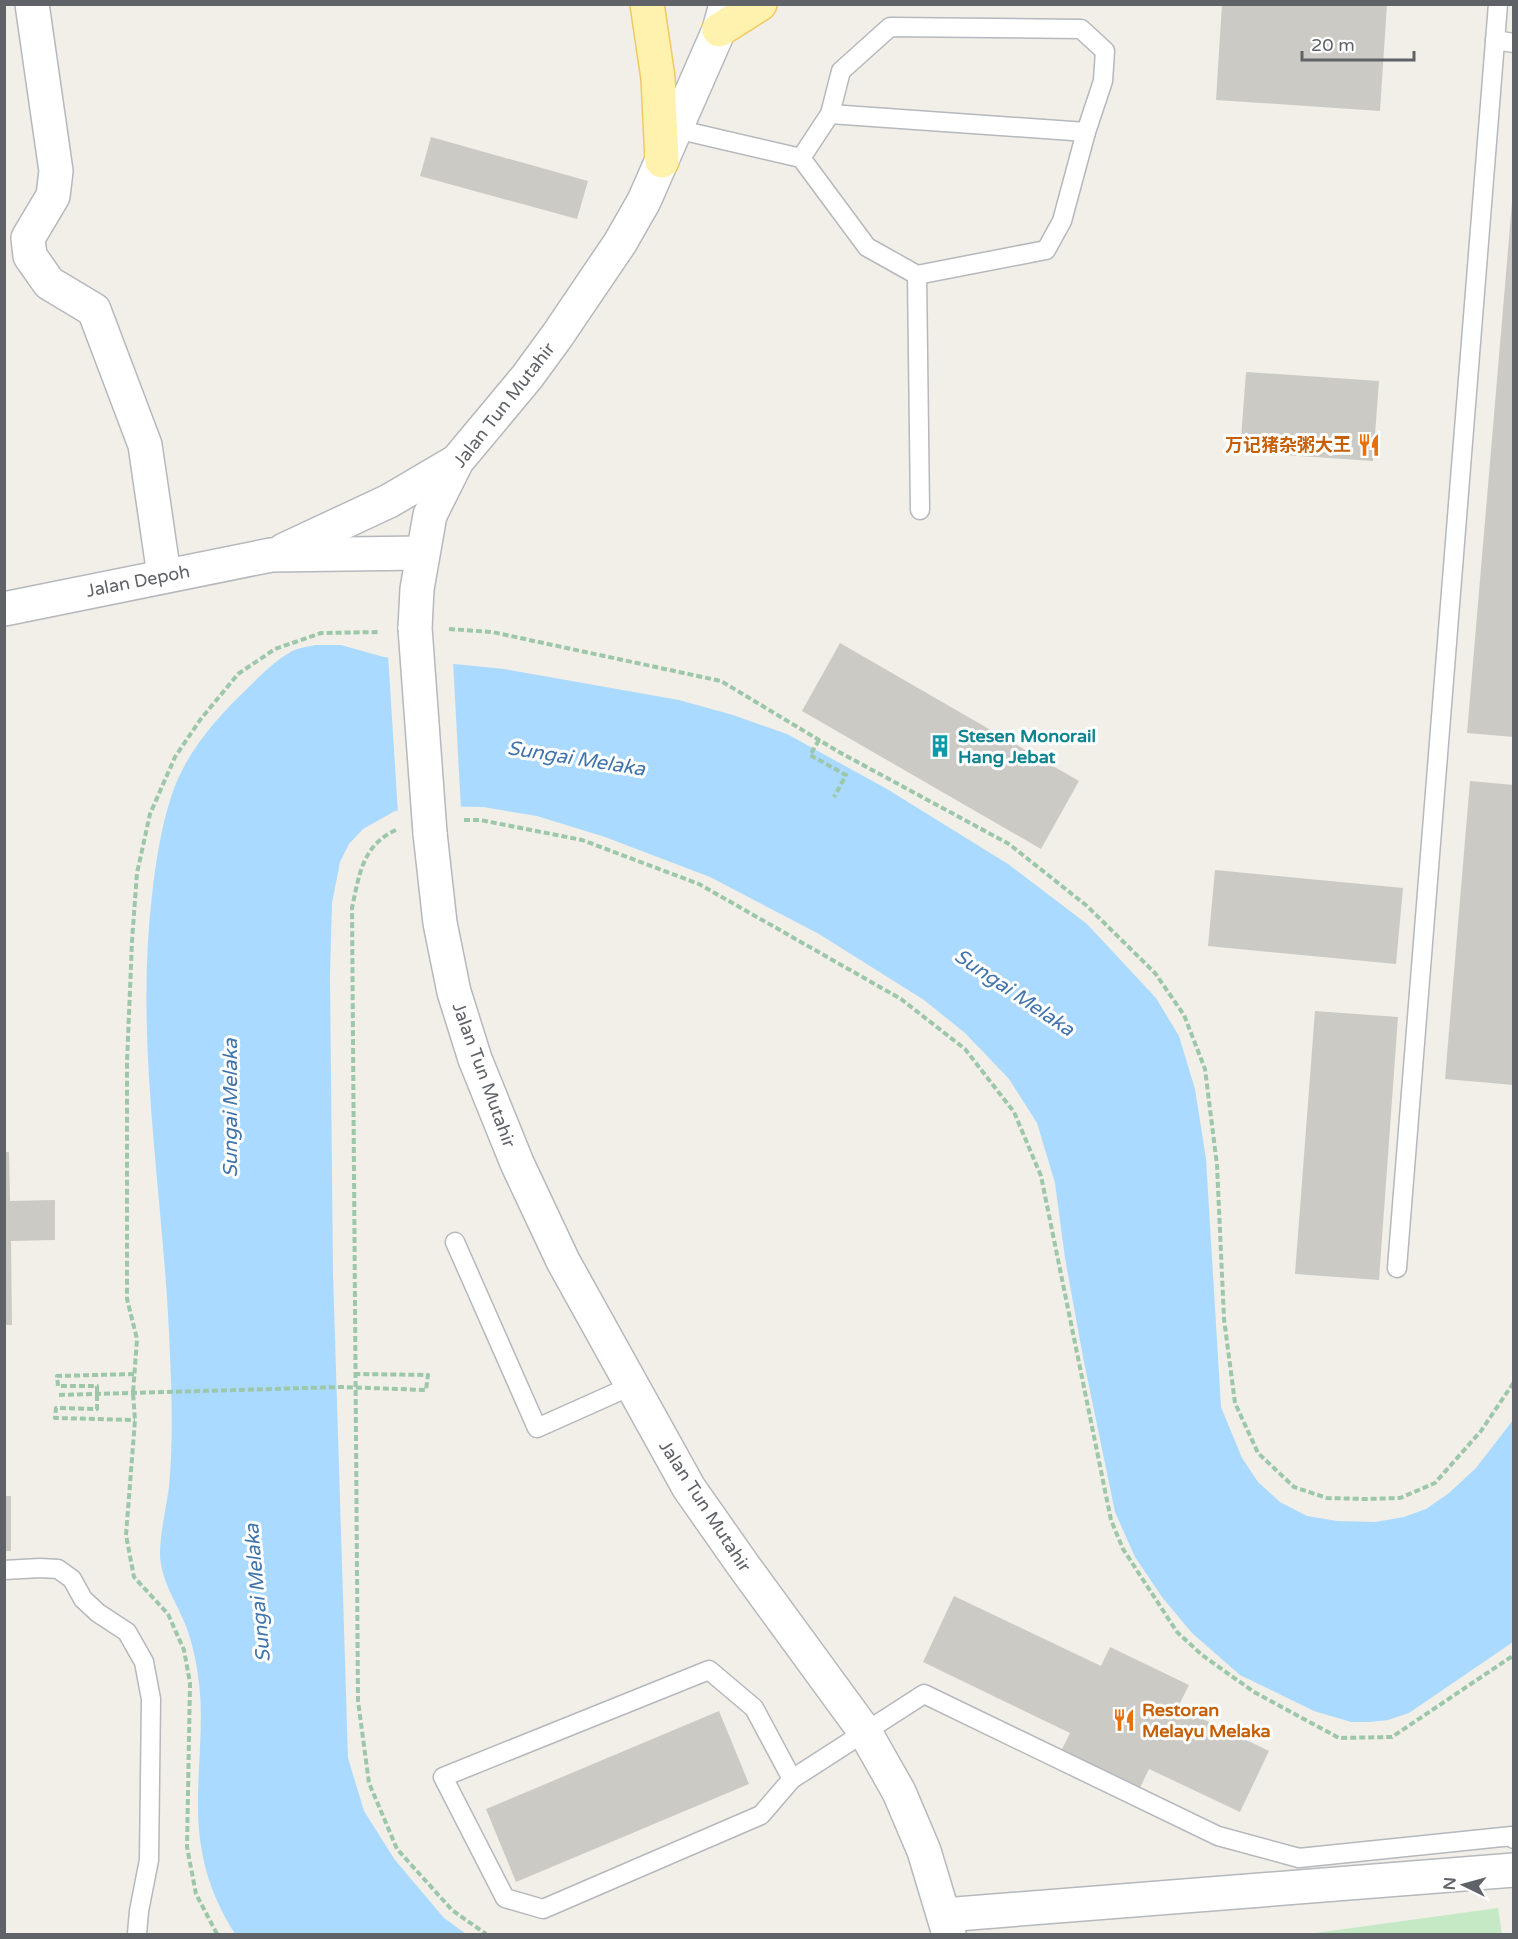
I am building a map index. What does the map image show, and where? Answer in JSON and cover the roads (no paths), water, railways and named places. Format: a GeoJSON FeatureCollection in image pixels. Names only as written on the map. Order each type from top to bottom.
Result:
{"type":"FeatureCollection","features":[{"type":"Feature","properties":{"kind":"main road"},"geometry":{"type":"LineString","coordinates":[[647,4],[658,78],[662,161]]}},
{"type":"Feature","properties":{"kind":"main road"},"geometry":{"type":"LineString","coordinates":[[723,17],[760,4]]}},
{"type":"Feature","properties":{"kind":"street"},"geometry":{"type":"LineString","coordinates":[[32,4],[56,171],[53,196],[28,238],[30,256],[49,283],[94,310],[145,445],[164,575]]}},
{"type":"Feature","properties":{"kind":"street","name":"Jalan Tun Mutahir"},"geometry":{"type":"LineString","coordinates":[[723,17],[644,201],[620,243],[557,336],[457,461],[430,515],[417,589],[415,628],[430,833],[442,934],[454,992],[475,1059],[517,1163],[563,1261],[689,1488],[742,1565],[865,1732],[899,1792],[920,1841],[946,1925]]}},
{"type":"Feature","properties":{"kind":"street","name":"Jalan Depoh"},"geometry":{"type":"LineString","coordinates":[[271,555],[389,501],[457,461]]}},
{"type":"Feature","properties":{"kind":"street","name":"Jalan Depoh"},"geometry":{"type":"LineString","coordinates":[[4,609],[271,555],[422,553]]}},
{"type":"Feature","properties":{"kind":"street"},"geometry":{"type":"LineString","coordinates":[[946,1925],[1514,1870]]}},
{"type":"Feature","properties":{"kind":"lane"},"geometry":{"type":"LineString","coordinates":[[1396,1268],[1498,4]]}},
{"type":"Feature","properties":{"kind":"lane"},"geometry":{"type":"LineString","coordinates":[[676,129],[801,158],[867,247],[917,275],[1046,250],[1062,221],[1086,132],[1103,81],[1105,51],[1081,29],[890,27],[841,71],[830,114],[801,158]]}},
{"type":"Feature","properties":{"kind":"lane"},"geometry":{"type":"LineString","coordinates":[[1495,40],[1514,43]]}},
{"type":"Feature","properties":{"kind":"lane"},"geometry":{"type":"LineString","coordinates":[[830,114],[1086,132]]}},
{"type":"Feature","properties":{"kind":"lane"},"geometry":{"type":"LineString","coordinates":[[917,275],[920,510]]}},
{"type":"Feature","properties":{"kind":"lane"},"geometry":{"type":"LineString","coordinates":[[455,1242],[537,1428],[631,1386]]}},
{"type":"Feature","properties":{"kind":"lane"},"geometry":{"type":"LineString","coordinates":[[4,1570],[58,1569],[72,1580],[83,1599],[127,1632],[144,1662],[151,1699],[149,1860],[139,1911],[137,1935]]}},
{"type":"Feature","properties":{"kind":"lane"},"geometry":{"type":"LineString","coordinates":[[792,1779],[754,1708],[709,1670],[443,1777],[505,1898],[543,1909],[761,1815],[792,1779],[924,1694],[1218,1836],[1299,1858],[1512,1836],[1514,1839]]}},
{"type":"Feature","properties":{"kind":"water","name":"Sungai Melaka"},"geometry":{"type":"Polygon","coordinates":[[[315,645],[341,645],[384,657],[504,669],[679,700],[733,715],[787,734],[887,789],[1008,864],[1087,924],[1156,998],[1179,1036],[1195,1089],[1206,1159],[1221,1407],[1242,1458],[1258,1482],[1280,1502],[1307,1516],[1337,1521],[1375,1522],[1404,1517],[1426,1509],[1449,1493],[1476,1468],[1513,1420],[1513,1642],[1409,1713],[1388,1720],[1351,1722],[1314,1711],[1240,1675],[1192,1633],[1162,1597],[1135,1557],[1115,1512],[1083,1357],[1065,1258],[1055,1183],[1037,1123],[1009,1079],[965,1033],[924,1000],[819,934],[710,877],[605,837],[537,816],[483,807],[423,806],[395,811],[363,829],[349,844],[340,862],[332,903],[330,976],[333,1273],[348,1758],[364,1811],[395,1860],[444,1918],[466,1934],[235,1934],[214,1894],[202,1852],[198,1813],[201,1713],[198,1676],[189,1634],[166,1583],[160,1555],[169,1487],[172,1405],[167,1298],[148,1068],[147,953],[152,895],[162,831],[172,794],[186,763],[216,721],[265,671],[292,651],[315,645]]]}},
{"type":"Feature","properties":{"kind":"place","name":"万记猪杂粥大王"},"geometry":{"type":"Point","coordinates":[1369,445]}},
{"type":"Feature","properties":{"kind":"place","name":"Stesen Monorail Hang Jebat"},"geometry":{"type":"Point","coordinates":[940,746]}},
{"type":"Feature","properties":{"kind":"place","name":"Restoran Melayu Melaka"},"geometry":{"type":"Point","coordinates":[1124,1720]}}]}
